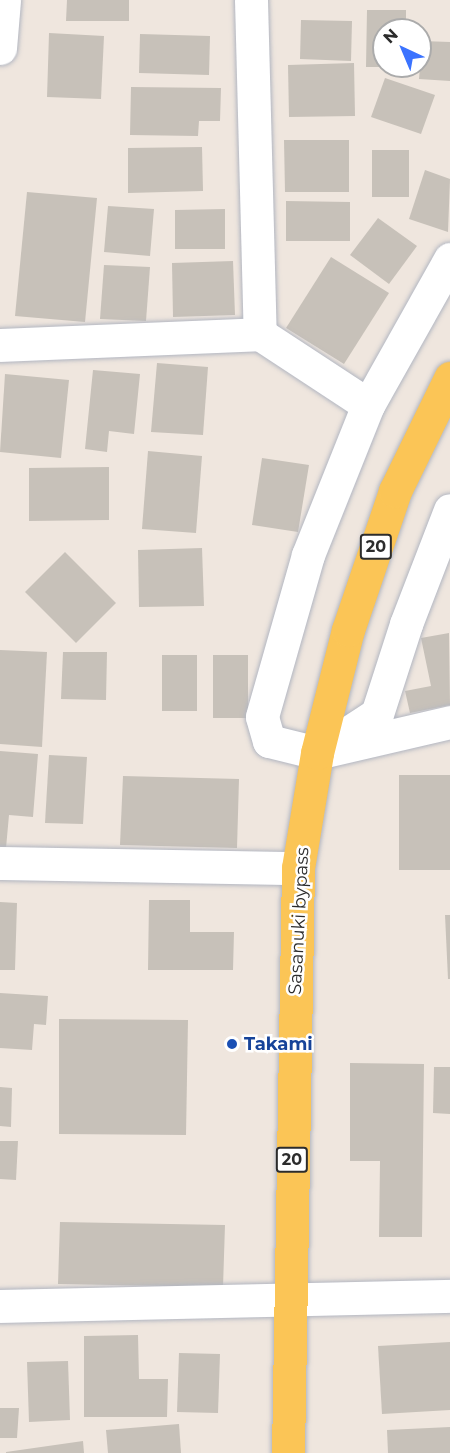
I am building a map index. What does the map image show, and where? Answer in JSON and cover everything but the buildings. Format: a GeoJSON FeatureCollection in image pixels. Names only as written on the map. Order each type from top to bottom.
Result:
{"type":"FeatureCollection","features":[{"type":"Feature","properties":{"kind":"main road","name":"Sasanuki bypass"},"geometry":{"type":"LineString","coordinates":[[288,1453],[298,868],[322,738],[348,630],[395,491],[450,378]]}},
{"type":"Feature","properties":{"kind":"street"},"geometry":{"type":"LineString","coordinates":[[0,48],[4,0]]}},
{"type":"Feature","properties":{"kind":"street"},"geometry":{"type":"LineString","coordinates":[[251,0],[260,334]]}},
{"type":"Feature","properties":{"kind":"street"},"geometry":{"type":"LineString","coordinates":[[450,259],[368,405],[308,555],[262,717],[269,741],[322,738],[450,722]]}},
{"type":"Feature","properties":{"kind":"street"},"geometry":{"type":"LineString","coordinates":[[0,345],[260,334],[368,405]]}},
{"type":"Feature","properties":{"kind":"street"},"geometry":{"type":"LineString","coordinates":[[322,738],[376,714],[406,624],[450,510]]}},
{"type":"Feature","properties":{"kind":"street"},"geometry":{"type":"LineString","coordinates":[[0,863],[298,868]]}},
{"type":"Feature","properties":{"kind":"street"},"geometry":{"type":"LineString","coordinates":[[0,1306],[450,1296]]}},
{"type":"Feature","properties":{"kind":"place","name":"Takami"},"geometry":{"type":"Point","coordinates":[232,1044]}}]}
